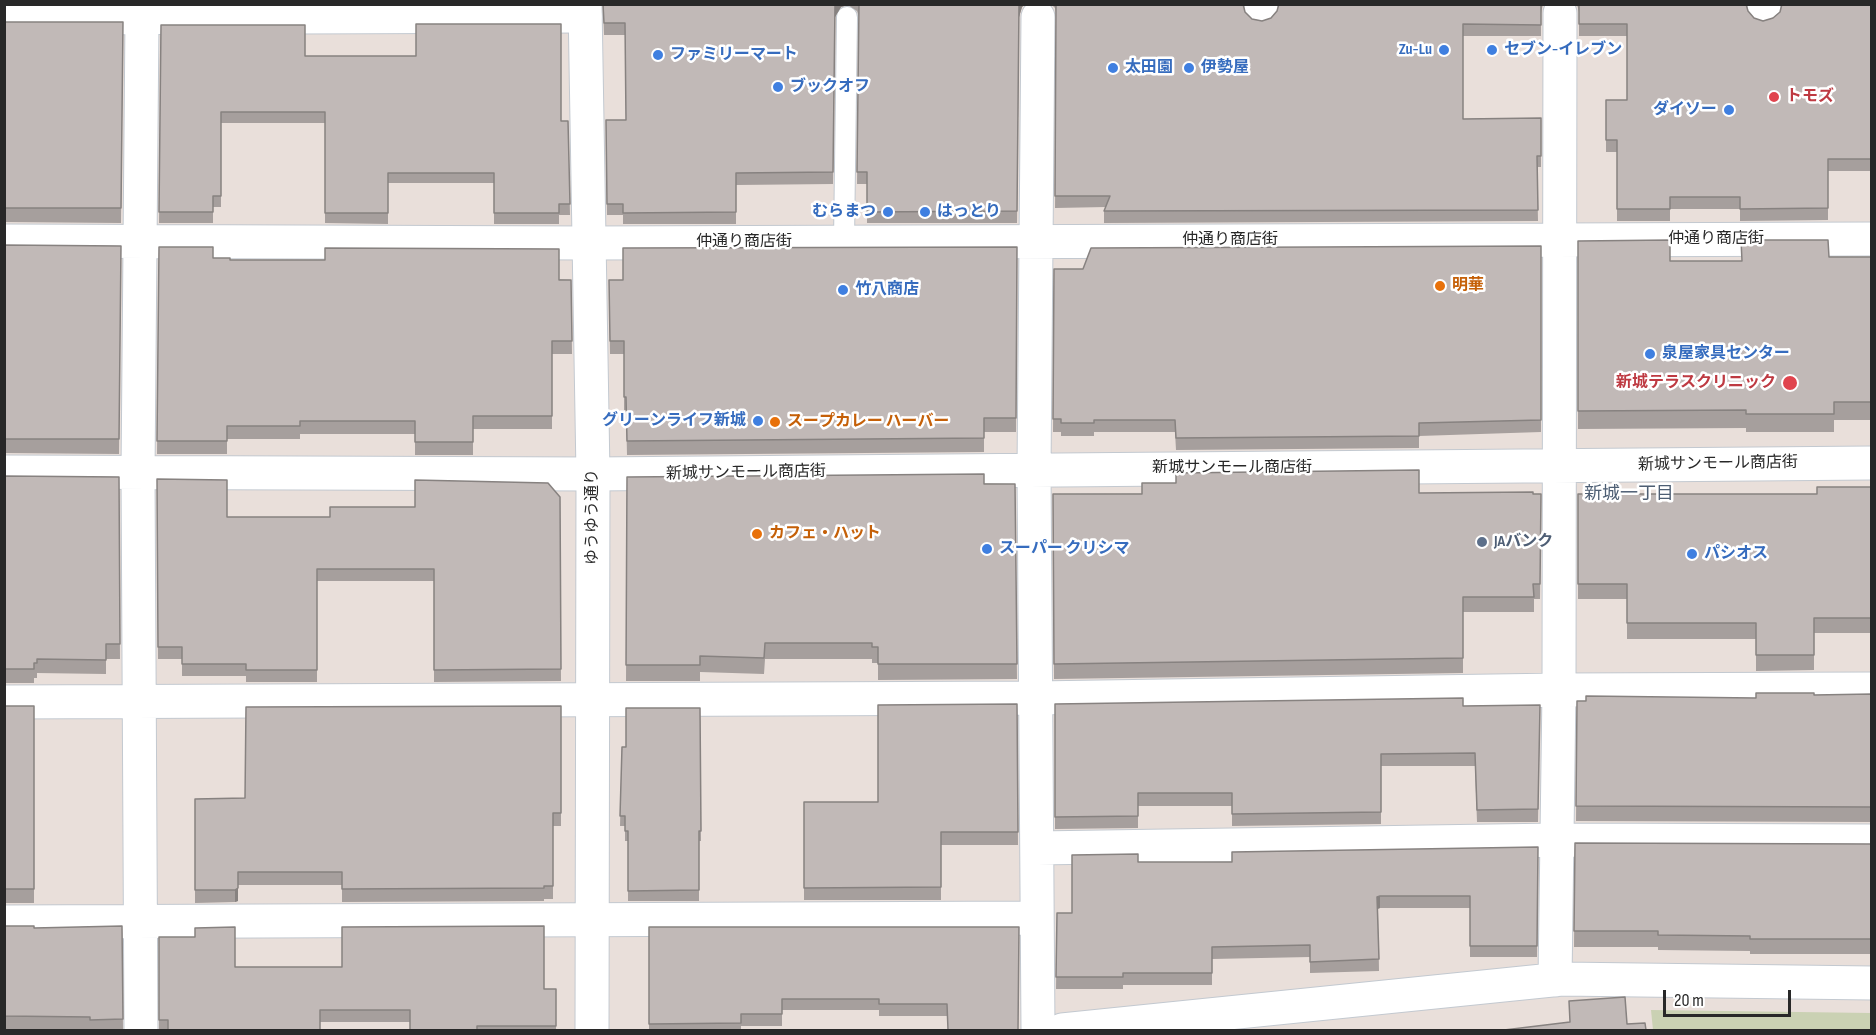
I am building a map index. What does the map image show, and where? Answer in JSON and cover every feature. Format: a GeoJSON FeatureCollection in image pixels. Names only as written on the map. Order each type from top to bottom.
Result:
{"type":"FeatureCollection","features":[{"type":"Feature","properties":{"kind":"street"},"geometry":{"type":"LineString","coordinates":[[4,18],[142,18],[585,10]]}},
{"type":"Feature","properties":{"kind":"street","name":"ゆうゆう通り"},"geometry":{"type":"LineString","coordinates":[[585,10],[593,474],[592,1030]]}},
{"type":"Feature","properties":{"kind":"street"},"geometry":{"type":"LineString","coordinates":[[1555,980],[1559,690],[1560,13]]}},
{"type":"Feature","properties":{"kind":"street"},"geometry":{"type":"LineString","coordinates":[[1038,17],[1034,470],[1038,1030]]}},
{"type":"Feature","properties":{"kind":"street"},"geometry":{"type":"LineString","coordinates":[[141,1030],[138,473],[142,18]]}},
{"type":"Feature","properties":{"kind":"street","name":"仲通り商店街"},"geometry":{"type":"LineString","coordinates":[[4,241],[589,243],[1872,239]]}},
{"type":"Feature","properties":{"kind":"street","name":"新城サンモール商店街"},"geometry":{"type":"LineString","coordinates":[[4,472],[593,474],[1872,463]]}},
{"type":"Feature","properties":{"kind":"street"},"geometry":{"type":"LineString","coordinates":[[4,702],[1035,699],[1559,690],[1872,689]]}},
{"type":"Feature","properties":{"kind":"street"},"geometry":{"type":"LineString","coordinates":[[1037,848],[1557,840],[1872,841]]}},
{"type":"Feature","properties":{"kind":"street"},"geometry":{"type":"LineString","coordinates":[[4,922],[1037,918]]}},
{"type":"Feature","properties":{"kind":"street"},"geometry":{"type":"LineString","coordinates":[[1068,1030],[1555,980],[1872,983]]}},
{"type":"Feature","properties":{"kind":"lane"},"geometry":{"type":"LineString","coordinates":[[844,241],[847,17]]}},
{"type":"Feature","properties":{"kind":"green space"},"geometry":{"type":"Polygon","coordinates":[[[1651,1010],[1871,1013],[1871,1030],[1653,1030],[1651,1010]]]}},
{"type":"Feature","properties":{"kind":"building"},"geometry":{"type":"Polygon","coordinates":[[[603,4],[835,4],[833,172],[736,173],[736,212],[623,213],[623,204],[607,204],[606,120],[626,120],[625,23],[604,23],[603,4]]]}},
{"type":"Feature","properties":{"kind":"building"},"geometry":{"type":"Polygon","coordinates":[[[859,4],[1019,4],[1017,211],[867,212],[867,172],[857,172],[859,4]]]}},
{"type":"Feature","properties":{"kind":"building"},"geometry":{"type":"Polygon","coordinates":[[[1056,4],[1243,4],[1245,12],[1252,19],[1262,21],[1271,18],[1279,4],[1541,4],[1541,25],[1463,24],[1463,119],[1541,118],[1541,156],[1537,156],[1538,210],[1104,211],[1110,196],[1055,196],[1056,4]]]}},
{"type":"Feature","properties":{"kind":"building"},"geometry":{"type":"Polygon","coordinates":[[[1579,4],[1746,4],[1754,18],[1763,21],[1773,18],[1780,12],[1782,4],[1872,4],[1872,159],[1828,159],[1828,208],[1740,209],[1740,197],[1670,197],[1670,209],[1617,209],[1617,140],[1606,140],[1606,100],[1627,100],[1627,24],[1579,24],[1579,4]]]}},
{"type":"Feature","properties":{"kind":"building"},"geometry":{"type":"Polygon","coordinates":[[[4,22],[123,22],[121,208],[4,208],[4,22]]]}},
{"type":"Feature","properties":{"kind":"building"},"geometry":{"type":"Polygon","coordinates":[[[416,24],[561,24],[561,121],[568,121],[570,204],[559,204],[559,213],[494,213],[494,173],[388,173],[388,213],[325,213],[325,112],[221,112],[221,196],[213,196],[213,212],[159,212],[161,25],[305,25],[305,56],[416,56],[416,24]]]}},
{"type":"Feature","properties":{"kind":"building"},"geometry":{"type":"Polygon","coordinates":[[[1670,240],[1670,261],[1742,261],[1741,240],[1828,240],[1829,257],[1872,257],[1872,402],[1834,402],[1834,414],[1746,414],[1746,410],[1578,411],[1578,241],[1670,240]]]}},
{"type":"Feature","properties":{"kind":"building"},"geometry":{"type":"Polygon","coordinates":[[[4,245],[121,246],[119,439],[4,439],[4,245]]]}},
{"type":"Feature","properties":{"kind":"building"},"geometry":{"type":"Polygon","coordinates":[[[1541,246],[1541,420],[1419,423],[1419,436],[1176,438],[1175,420],[1094,420],[1094,423],[1061,423],[1061,419],[1053,419],[1054,269],[1083,269],[1091,248],[1541,246]]]}},
{"type":"Feature","properties":{"kind":"building"},"geometry":{"type":"Polygon","coordinates":[[[159,247],[213,247],[213,258],[230,258],[230,260],[325,260],[325,248],[559,249],[559,280],[571,280],[572,341],[552,341],[552,416],[473,416],[473,442],[415,442],[415,421],[300,421],[300,426],[227,426],[227,441],[157,441],[159,247]]]}},
{"type":"Feature","properties":{"kind":"building"},"geometry":{"type":"Polygon","coordinates":[[[1017,247],[1016,418],[984,418],[984,438],[627,441],[624,341],[610,341],[609,280],[623,280],[623,248],[1017,247]]]}},
{"type":"Feature","properties":{"kind":"building"},"geometry":{"type":"Polygon","coordinates":[[[1419,470],[1419,493],[1533,492],[1533,494],[1541,494],[1540,584],[1533,584],[1534,597],[1463,597],[1463,658],[1054,664],[1053,494],[1142,494],[1142,483],[1176,483],[1176,473],[1419,470]]]}},
{"type":"Feature","properties":{"kind":"building"},"geometry":{"type":"Polygon","coordinates":[[[984,474],[984,484],[1015,484],[1017,664],[878,664],[878,647],[872,647],[872,643],[765,643],[764,658],[700,656],[700,665],[626,665],[627,477],[984,474]]]}},
{"type":"Feature","properties":{"kind":"building"},"geometry":{"type":"Polygon","coordinates":[[[4,476],[119,477],[120,644],[106,644],[106,660],[37,659],[34,669],[4,669],[4,476]]]}},
{"type":"Feature","properties":{"kind":"building"},"geometry":{"type":"Polygon","coordinates":[[[157,479],[227,480],[227,517],[330,517],[330,507],[415,507],[415,480],[548,483],[560,497],[561,669],[434,670],[434,569],[317,569],[317,670],[246,670],[246,664],[182,664],[182,647],[158,647],[157,479]]]}},
{"type":"Feature","properties":{"kind":"building","name":"パシオス"},"geometry":{"type":"Polygon","coordinates":[[[1817,487],[1872,487],[1872,618],[1814,618],[1814,655],[1756,655],[1756,623],[1627,623],[1627,584],[1578,584],[1578,494],[1817,494],[1817,487]]]}},
{"type":"Feature","properties":{"kind":"building"},"geometry":{"type":"Polygon","coordinates":[[[1756,693],[1872,694],[1872,807],[1576,806],[1577,701],[1586,701],[1586,696],[1756,698],[1756,693]]]}},
{"type":"Feature","properties":{"kind":"building"},"geometry":{"type":"Polygon","coordinates":[[[1463,698],[1463,706],[1540,705],[1538,809],[1477,810],[1475,753],[1381,754],[1381,812],[1232,814],[1232,793],[1138,793],[1138,816],[1055,817],[1055,704],[1463,698]]]}},
{"type":"Feature","properties":{"kind":"building"},"geometry":{"type":"Polygon","coordinates":[[[1017,704],[1018,832],[941,832],[941,887],[804,888],[804,802],[878,802],[878,705],[1017,704]]]}},
{"type":"Feature","properties":{"kind":"building"},"geometry":{"type":"Polygon","coordinates":[[[4,706],[34,706],[34,889],[4,889],[4,706]]]}},
{"type":"Feature","properties":{"kind":"building"},"geometry":{"type":"Polygon","coordinates":[[[561,706],[561,813],[553,813],[553,886],[544,886],[544,888],[342,889],[342,872],[238,872],[238,888],[235,890],[195,890],[195,799],[245,798],[246,707],[561,706]]]}},
{"type":"Feature","properties":{"kind":"building"},"geometry":{"type":"Polygon","coordinates":[[[626,708],[700,708],[699,890],[628,891],[628,831],[625,831],[625,816],[620,816],[622,747],[626,747],[626,708]]]}},
{"type":"Feature","properties":{"kind":"building"},"geometry":{"type":"Polygon","coordinates":[[[1575,843],[1872,844],[1872,939],[1750,939],[1750,936],[1658,935],[1658,931],[1574,931],[1575,843]]]}},
{"type":"Feature","properties":{"kind":"building"},"geometry":{"type":"Polygon","coordinates":[[[1538,847],[1537,946],[1470,946],[1470,896],[1380,896],[1377,897],[1379,959],[1310,962],[1310,945],[1212,947],[1212,973],[1123,973],[1123,977],[1056,977],[1057,913],[1072,913],[1072,855],[1138,854],[1138,862],[1232,862],[1232,852],[1538,847]]]}},
{"type":"Feature","properties":{"kind":"building"},"geometry":{"type":"Polygon","coordinates":[[[4,926],[34,926],[34,928],[122,926],[123,1019],[90,1020],[90,1017],[4,1016],[4,926]]]}},
{"type":"Feature","properties":{"kind":"building"},"geometry":{"type":"Polygon","coordinates":[[[544,926],[544,989],[556,989],[556,1026],[477,1026],[477,1030],[410,1030],[410,1010],[320,1010],[320,1030],[168,1030],[168,1020],[159,1020],[159,937],[195,937],[195,928],[235,927],[235,967],[342,967],[342,927],[544,926]]]}},
{"type":"Feature","properties":{"kind":"building"},"geometry":{"type":"Polygon","coordinates":[[[649,927],[1019,927],[1018,1030],[948,1030],[947,1004],[879,1004],[879,999],[782,999],[782,1014],[741,1014],[741,1023],[649,1024],[649,927]]]}},
{"type":"Feature","properties":{"kind":"building"},"geometry":{"type":"Polygon","coordinates":[[[1625,997],[1627,1024],[1645,1023],[1646,1030],[1504,1030],[1570,1022],[1569,1001],[1625,997]]]}},
{"type":"Feature","properties":{"kind":"place","name":"Zu-Lu"},"geometry":{"type":"Point","coordinates":[1444,50]}},
{"type":"Feature","properties":{"kind":"place","name":"セブン-イレブン"},"geometry":{"type":"Point","coordinates":[1492,50]}},
{"type":"Feature","properties":{"kind":"place","name":"ファミリーマート"},"geometry":{"type":"Point","coordinates":[658,55]}},
{"type":"Feature","properties":{"kind":"place","name":"太田園"},"geometry":{"type":"Point","coordinates":[1113,68]}},
{"type":"Feature","properties":{"kind":"place","name":"伊勢屋"},"geometry":{"type":"Point","coordinates":[1189,68]}},
{"type":"Feature","properties":{"kind":"place","name":"ブックオフ"},"geometry":{"type":"Point","coordinates":[778,87]}},
{"type":"Feature","properties":{"kind":"place","name":"トモズ"},"geometry":{"type":"Point","coordinates":[1774,97]}},
{"type":"Feature","properties":{"kind":"place","name":"ダイソー"},"geometry":{"type":"Point","coordinates":[1729,110]}},
{"type":"Feature","properties":{"kind":"place","name":"むらまつ"},"geometry":{"type":"Point","coordinates":[888,212]}},
{"type":"Feature","properties":{"kind":"place","name":"はっとり"},"geometry":{"type":"Point","coordinates":[925,212]}},
{"type":"Feature","properties":{"kind":"place","name":"明華"},"geometry":{"type":"Point","coordinates":[1440,286]}},
{"type":"Feature","properties":{"kind":"place","name":"竹八商店"},"geometry":{"type":"Point","coordinates":[843,290]}},
{"type":"Feature","properties":{"kind":"place","name":"泉屋家具センター"},"geometry":{"type":"Point","coordinates":[1650,354]}},
{"type":"Feature","properties":{"kind":"place","name":"新城テラスクリニック"},"geometry":{"type":"Point","coordinates":[1790,383]}},
{"type":"Feature","properties":{"kind":"place","name":"グリーンライフ新城"},"geometry":{"type":"Point","coordinates":[758,421]}},
{"type":"Feature","properties":{"kind":"place","name":"スープカレー ハーバー"},"geometry":{"type":"Point","coordinates":[775,422]}},
{"type":"Feature","properties":{"kind":"place","name":"カフェ・ハット"},"geometry":{"type":"Point","coordinates":[757,534]}},
{"type":"Feature","properties":{"kind":"place","name":"JAバンク"},"geometry":{"type":"Point","coordinates":[1482,542]}},
{"type":"Feature","properties":{"kind":"place","name":"スーパー クリシマ"},"geometry":{"type":"Point","coordinates":[987,549]}},
{"type":"Feature","properties":{"kind":"place","name":"パシオス"},"geometry":{"type":"Point","coordinates":[1692,554]}},
{"type":"Feature","properties":{"kind":"district","name":"新城一丁目"},"geometry":{"type":"Point","coordinates":[1629,494]}}]}
